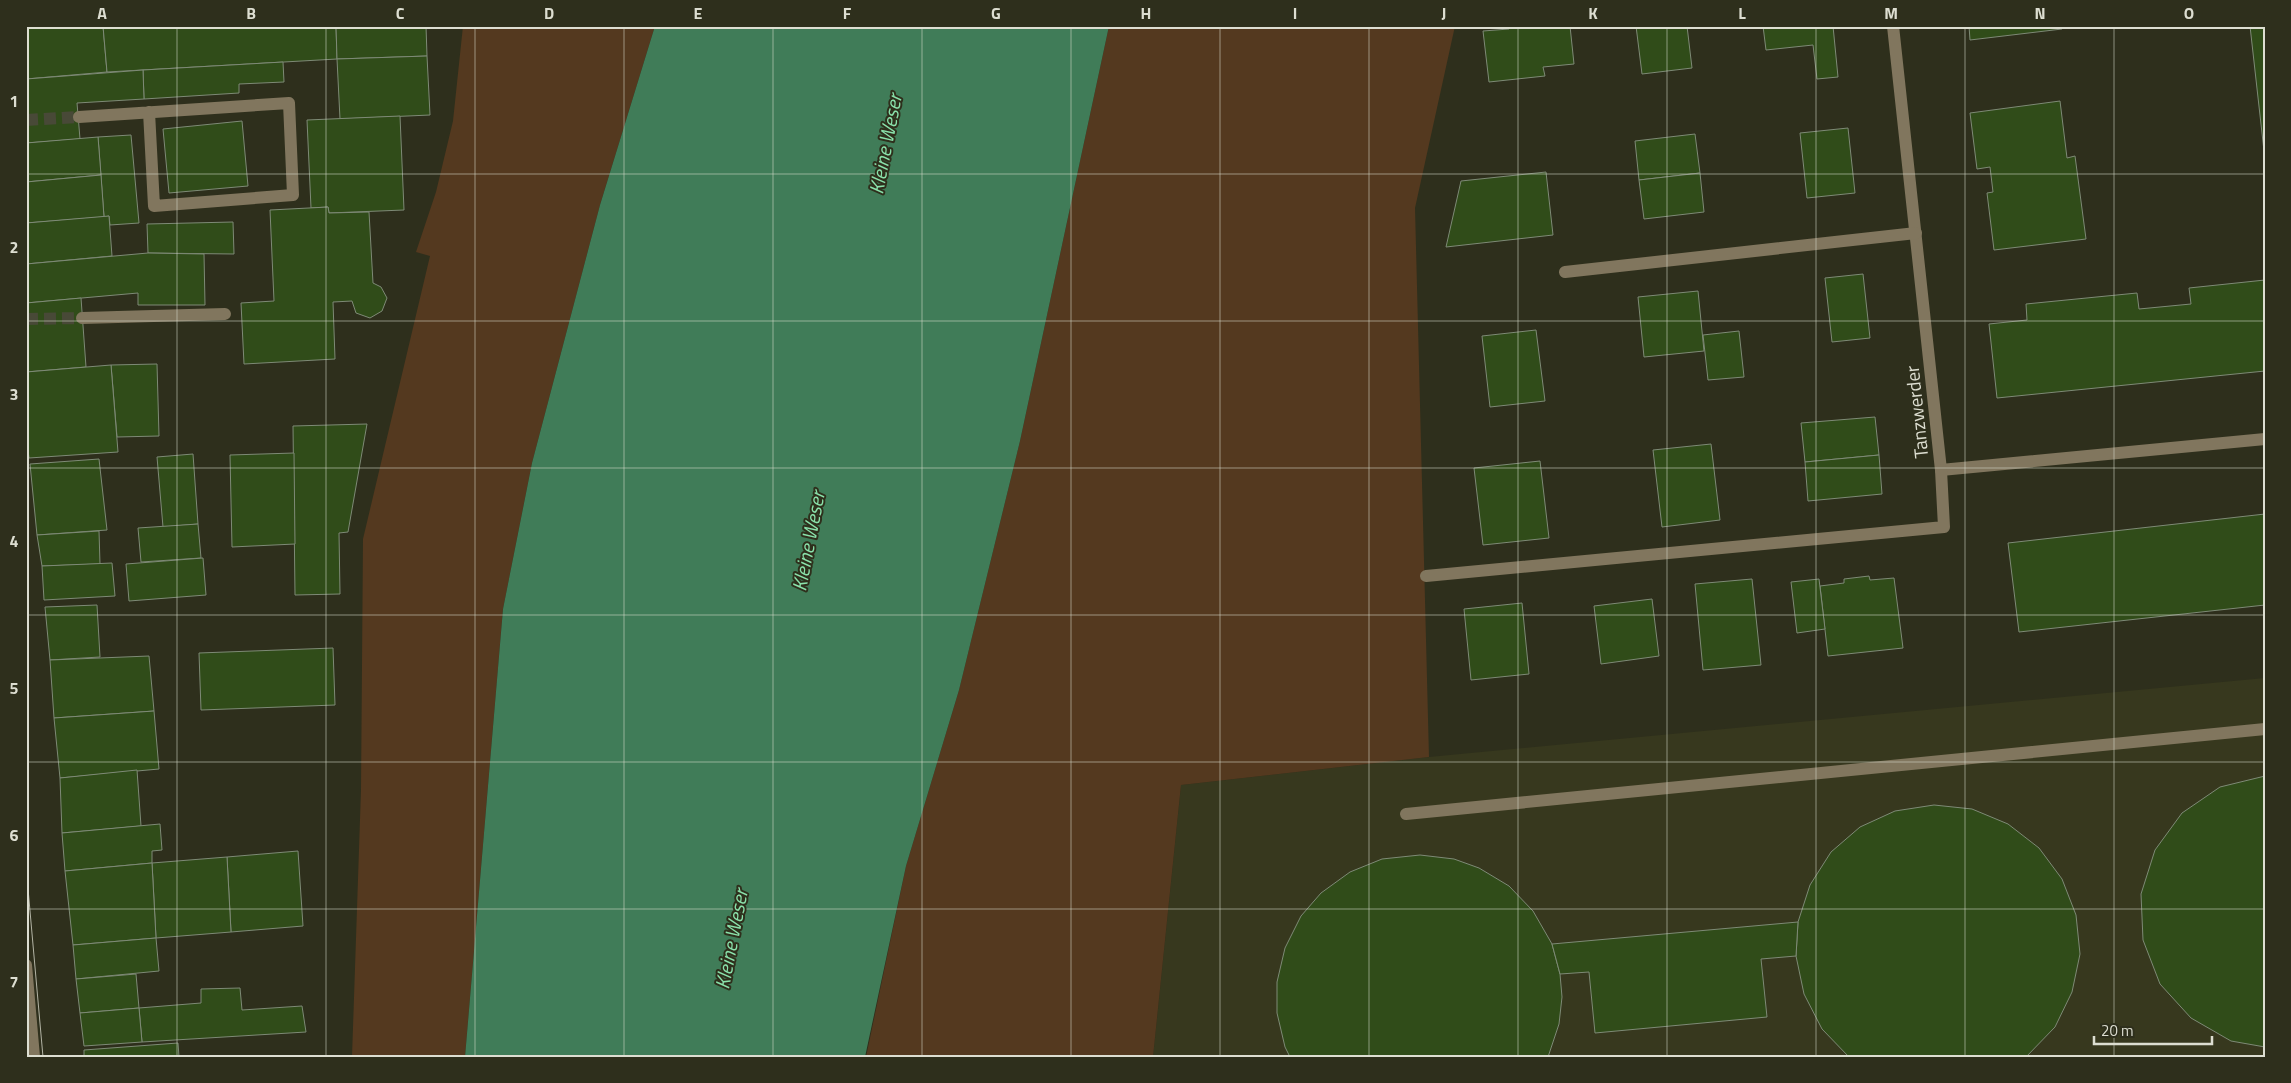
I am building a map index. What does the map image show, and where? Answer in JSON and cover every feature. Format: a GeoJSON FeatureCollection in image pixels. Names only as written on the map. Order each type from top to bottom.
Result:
{"type":"FeatureCollection","features":[{"type":"Feature","properties":{"kind":"street","name":"Tanzwerder"},"geometry":{"type":"LineString","coordinates":[[1893,26],[1941,470],[2265,438]]}},
{"type":"Feature","properties":{"kind":"street"},"geometry":{"type":"LineString","coordinates":[[79,117],[149,112],[289,103],[293,195],[154,206],[149,112]]}},
{"type":"Feature","properties":{"kind":"street"},"geometry":{"type":"LineString","coordinates":[[1565,272],[1916,233]]}},
{"type":"Feature","properties":{"kind":"street"},"geometry":{"type":"LineString","coordinates":[[82,318],[225,314]]}},
{"type":"Feature","properties":{"kind":"street"},"geometry":{"type":"LineString","coordinates":[[1426,576],[1944,527],[1941,470]]}},
{"type":"Feature","properties":{"kind":"street"},"geometry":{"type":"LineString","coordinates":[[1406,814],[2265,729]]}},
{"type":"Feature","properties":{"kind":"street"},"geometry":{"type":"LineString","coordinates":[[26,965],[34,1057]]}},
{"type":"Feature","properties":{"kind":"shaded area"},"geometry":{"type":"Polygon","coordinates":[[[463,26],[655,26],[600,205],[532,463],[503,609],[465,1057],[352,1057],[361,790],[363,539],[430,256],[416,252],[436,192],[453,121],[463,26]]]}},
{"type":"Feature","properties":{"kind":"shaded area"},"geometry":{"type":"Polygon","coordinates":[[[1109,26],[1455,26],[1415,208],[1429,757],[1181,785],[1153,1057],[866,1057],[906,866],[959,690],[1020,441],[1109,26]]]}},
{"type":"Feature","properties":{"kind":"shaded area"},"geometry":{"type":"Polygon","coordinates":[[[2265,678],[2265,1057],[1153,1057],[1181,785],[1429,757],[2265,678]]]}},
{"type":"Feature","properties":{"kind":"water","name":"Kleine Weser"},"geometry":{"type":"Polygon","coordinates":[[[655,26],[1109,26],[1020,441],[959,690],[906,866],[865,1057],[465,1057],[503,609],[532,463],[600,205],[655,26]]]}},
{"type":"Feature","properties":{"kind":"building"},"geometry":{"type":"Polygon","coordinates":[[[26,26],[103,26],[107,72],[26,79],[26,26]]]}},
{"type":"Feature","properties":{"kind":"building"},"geometry":{"type":"Polygon","coordinates":[[[103,26],[336,26],[337,59],[107,72],[103,26]]]}},
{"type":"Feature","properties":{"kind":"building"},"geometry":{"type":"Polygon","coordinates":[[[336,26],[426,26],[427,56],[337,59],[336,26]]]}},
{"type":"Feature","properties":{"kind":"building"},"geometry":{"type":"Polygon","coordinates":[[[1508,26],[1570,26],[1574,64],[1543,67],[1545,76],[1489,82],[1483,31],[1509,29],[1508,26]]]}},
{"type":"Feature","properties":{"kind":"building"},"geometry":{"type":"Polygon","coordinates":[[[1636,26],[1687,26],[1692,68],[1642,74],[1636,26]]]}},
{"type":"Feature","properties":{"kind":"building"},"geometry":{"type":"Polygon","coordinates":[[[1763,26],[1833,26],[1838,77],[1817,79],[1813,45],[1766,50],[1763,26]]]}},
{"type":"Feature","properties":{"kind":"building"},"geometry":{"type":"Polygon","coordinates":[[[1969,26],[2062,26],[2062,29],[1970,40],[1969,26]]]}},
{"type":"Feature","properties":{"kind":"building"},"geometry":{"type":"Polygon","coordinates":[[[2250,26],[2265,26],[2265,160],[2250,26]]]}},
{"type":"Feature","properties":{"kind":"building"},"geometry":{"type":"Polygon","coordinates":[[[427,56],[430,115],[340,119],[337,59],[427,56]]]}},
{"type":"Feature","properties":{"kind":"building"},"geometry":{"type":"Polygon","coordinates":[[[283,62],[284,82],[239,84],[239,93],[144,99],[143,70],[283,62]]]}},
{"type":"Feature","properties":{"kind":"building"},"geometry":{"type":"Polygon","coordinates":[[[143,70],[144,99],[77,103],[80,139],[26,143],[26,79],[143,70]]]}},
{"type":"Feature","properties":{"kind":"building"},"geometry":{"type":"Polygon","coordinates":[[[2060,101],[2067,158],[2075,156],[2086,239],[1994,250],[1987,193],[1993,192],[1990,167],[1977,169],[1970,113],[2060,101]]]}},
{"type":"Feature","properties":{"kind":"building"},"geometry":{"type":"Polygon","coordinates":[[[400,116],[404,210],[329,213],[328,207],[311,208],[307,120],[400,116]]]}},
{"type":"Feature","properties":{"kind":"building"},"geometry":{"type":"Polygon","coordinates":[[[242,121],[248,186],[169,193],[163,129],[242,121]]]}},
{"type":"Feature","properties":{"kind":"building"},"geometry":{"type":"Polygon","coordinates":[[[1848,128],[1855,193],[1807,198],[1800,133],[1848,128]]]}},
{"type":"Feature","properties":{"kind":"building"},"geometry":{"type":"Polygon","coordinates":[[[1695,134],[1700,173],[1639,180],[1635,141],[1695,134]]]}},
{"type":"Feature","properties":{"kind":"building"},"geometry":{"type":"Polygon","coordinates":[[[131,135],[139,223],[110,225],[109,216],[104,217],[98,137],[131,135]]]}},
{"type":"Feature","properties":{"kind":"building"},"geometry":{"type":"Polygon","coordinates":[[[98,137],[101,175],[26,182],[26,143],[98,137]]]}},
{"type":"Feature","properties":{"kind":"building"},"geometry":{"type":"Polygon","coordinates":[[[1546,172],[1553,235],[1446,247],[1461,181],[1546,172]]]}},
{"type":"Feature","properties":{"kind":"building"},"geometry":{"type":"Polygon","coordinates":[[[1700,173],[1704,212],[1644,219],[1639,180],[1700,173]]]}},
{"type":"Feature","properties":{"kind":"building"},"geometry":{"type":"Polygon","coordinates":[[[101,175],[104,217],[26,223],[26,182],[101,175]]]}},
{"type":"Feature","properties":{"kind":"building"},"geometry":{"type":"Polygon","coordinates":[[[328,207],[329,213],[369,212],[373,283],[381,287],[387,298],[382,311],[370,318],[356,313],[352,301],[333,302],[335,359],[244,364],[241,303],[274,301],[270,210],[328,207]]]}},
{"type":"Feature","properties":{"kind":"building"},"geometry":{"type":"Polygon","coordinates":[[[109,216],[112,256],[26,264],[26,223],[109,216]]]}},
{"type":"Feature","properties":{"kind":"building"},"geometry":{"type":"Polygon","coordinates":[[[233,222],[234,254],[148,253],[147,224],[233,222]]]}},
{"type":"Feature","properties":{"kind":"building"},"geometry":{"type":"Polygon","coordinates":[[[148,253],[204,254],[205,305],[138,305],[138,293],[26,303],[26,264],[148,253]]]}},
{"type":"Feature","properties":{"kind":"building"},"geometry":{"type":"Polygon","coordinates":[[[1863,274],[1870,338],[1832,342],[1825,278],[1863,274]]]}},
{"type":"Feature","properties":{"kind":"building"},"geometry":{"type":"Polygon","coordinates":[[[2265,280],[2265,371],[1997,398],[1989,324],[2027,320],[2026,304],[2137,293],[2139,309],[2191,304],[2189,288],[2265,280]]]}},
{"type":"Feature","properties":{"kind":"building"},"geometry":{"type":"Polygon","coordinates":[[[1698,291],[1704,351],[1644,357],[1638,297],[1698,291]]]}},
{"type":"Feature","properties":{"kind":"building"},"geometry":{"type":"Polygon","coordinates":[[[81,298],[86,367],[26,372],[26,303],[81,298]]]}},
{"type":"Feature","properties":{"kind":"building"},"geometry":{"type":"Polygon","coordinates":[[[1536,330],[1545,401],[1490,407],[1482,336],[1536,330]]]}},
{"type":"Feature","properties":{"kind":"building"},"geometry":{"type":"Polygon","coordinates":[[[1739,331],[1744,377],[1708,380],[1703,335],[1739,331]]]}},
{"type":"Feature","properties":{"kind":"building"},"geometry":{"type":"Polygon","coordinates":[[[157,364],[159,436],[117,437],[111,365],[157,364]]]}},
{"type":"Feature","properties":{"kind":"building"},"geometry":{"type":"Polygon","coordinates":[[[111,365],[118,452],[29,458],[26,435],[26,372],[111,365]]]}},
{"type":"Feature","properties":{"kind":"building"},"geometry":{"type":"Polygon","coordinates":[[[1875,417],[1879,455],[1805,462],[1801,423],[1875,417]]]}},
{"type":"Feature","properties":{"kind":"building"},"geometry":{"type":"Polygon","coordinates":[[[367,424],[348,532],[339,533],[340,594],[295,595],[293,426],[367,424]]]}},
{"type":"Feature","properties":{"kind":"building"},"geometry":{"type":"Polygon","coordinates":[[[1711,444],[1720,520],[1662,527],[1653,450],[1711,444]]]}},
{"type":"Feature","properties":{"kind":"building"},"geometry":{"type":"Polygon","coordinates":[[[294,453],[295,544],[232,547],[230,455],[294,453]]]}},
{"type":"Feature","properties":{"kind":"building"},"geometry":{"type":"Polygon","coordinates":[[[193,454],[198,524],[163,527],[157,457],[193,454]]]}},
{"type":"Feature","properties":{"kind":"building"},"geometry":{"type":"Polygon","coordinates":[[[1879,455],[1882,494],[1808,501],[1805,462],[1879,455]]]}},
{"type":"Feature","properties":{"kind":"building"},"geometry":{"type":"Polygon","coordinates":[[[99,459],[107,530],[37,535],[30,464],[99,459]]]}},
{"type":"Feature","properties":{"kind":"building"},"geometry":{"type":"Polygon","coordinates":[[[1540,461],[1549,538],[1483,545],[1474,468],[1540,461]]]}},
{"type":"Feature","properties":{"kind":"building"},"geometry":{"type":"Polygon","coordinates":[[[2265,514],[2265,605],[2019,632],[2008,543],[2265,514]]]}},
{"type":"Feature","properties":{"kind":"building"},"geometry":{"type":"Polygon","coordinates":[[[198,524],[201,558],[141,562],[138,528],[198,524]]]}},
{"type":"Feature","properties":{"kind":"building"},"geometry":{"type":"Polygon","coordinates":[[[99,531],[100,564],[42,566],[37,535],[99,531]]]}},
{"type":"Feature","properties":{"kind":"building"},"geometry":{"type":"Polygon","coordinates":[[[203,558],[206,595],[129,601],[126,564],[203,558]]]}},
{"type":"Feature","properties":{"kind":"building"},"geometry":{"type":"Polygon","coordinates":[[[112,563],[115,596],[44,600],[42,566],[112,563]]]}},
{"type":"Feature","properties":{"kind":"building"},"geometry":{"type":"Polygon","coordinates":[[[1869,576],[1870,580],[1894,578],[1903,648],[1828,656],[1820,586],[1844,583],[1844,579],[1869,576]]]}},
{"type":"Feature","properties":{"kind":"building"},"geometry":{"type":"Polygon","coordinates":[[[1752,579],[1761,665],[1703,670],[1695,584],[1752,579]]]}},
{"type":"Feature","properties":{"kind":"building"},"geometry":{"type":"Polygon","coordinates":[[[1819,579],[1825,629],[1797,633],[1791,582],[1819,579]]]}},
{"type":"Feature","properties":{"kind":"building"},"geometry":{"type":"Polygon","coordinates":[[[1652,599],[1659,656],[1601,664],[1594,606],[1652,599]]]}},
{"type":"Feature","properties":{"kind":"building"},"geometry":{"type":"Polygon","coordinates":[[[1522,603],[1529,674],[1471,680],[1464,609],[1522,603]]]}},
{"type":"Feature","properties":{"kind":"building"},"geometry":{"type":"Polygon","coordinates":[[[97,605],[100,657],[50,660],[45,607],[97,605]]]}},
{"type":"Feature","properties":{"kind":"building"},"geometry":{"type":"Polygon","coordinates":[[[333,648],[335,705],[201,710],[199,653],[333,648]]]}},
{"type":"Feature","properties":{"kind":"building"},"geometry":{"type":"Polygon","coordinates":[[[149,656],[154,711],[54,718],[50,660],[149,656]]]}},
{"type":"Feature","properties":{"kind":"building"},"geometry":{"type":"Polygon","coordinates":[[[154,711],[159,769],[60,778],[54,718],[154,711]]]}},
{"type":"Feature","properties":{"kind":"building"},"geometry":{"type":"Polygon","coordinates":[[[137,770],[141,826],[62,833],[60,778],[137,770]]]}},
{"type":"Feature","properties":{"kind":"building"},"geometry":{"type":"Polygon","coordinates":[[[2265,776],[2265,1047],[2231,1041],[2191,1018],[2160,984],[2143,940],[2141,894],[2155,850],[2182,813],[2220,787],[2265,776]]]}},
{"type":"Feature","properties":{"kind":"building"},"geometry":{"type":"Polygon","coordinates":[[[1934,805],[1972,809],[2008,824],[2039,848],[2062,879],[2076,915],[2080,954],[2072,992],[2055,1027],[2026,1057],[1849,1057],[1822,1029],[1804,994],[1796,956],[1798,922],[1810,885],[1831,852],[1860,827],[1895,811],[1934,805]]]}},
{"type":"Feature","properties":{"kind":"building"},"geometry":{"type":"Polygon","coordinates":[[[160,824],[162,850],[152,851],[152,863],[65,871],[62,833],[160,824]]]}},
{"type":"Feature","properties":{"kind":"building"},"geometry":{"type":"Polygon","coordinates":[[[298,851],[303,926],[231,932],[227,857],[298,851]]]}},
{"type":"Feature","properties":{"kind":"building"},"geometry":{"type":"Polygon","coordinates":[[[1420,855],[1454,859],[1479,868],[1509,886],[1533,911],[1552,944],[1560,974],[1562,997],[1559,1024],[1548,1057],[1290,1057],[1285,1047],[1277,1013],[1277,982],[1285,948],[1301,916],[1321,893],[1350,872],[1382,859],[1420,855]]]}},
{"type":"Feature","properties":{"kind":"building"},"geometry":{"type":"Polygon","coordinates":[[[227,857],[231,932],[156,938],[152,863],[227,857]]]}},
{"type":"Feature","properties":{"kind":"building"},"geometry":{"type":"Polygon","coordinates":[[[152,863],[156,938],[73,945],[65,871],[152,863]]]}},
{"type":"Feature","properties":{"kind":"building"},"geometry":{"type":"Polygon","coordinates":[[[1798,922],[1796,956],[1761,959],[1767,1017],[1595,1033],[1589,972],[1560,974],[1552,944],[1798,922]]]}},
{"type":"Feature","properties":{"kind":"building"},"geometry":{"type":"Polygon","coordinates":[[[156,938],[159,971],[76,979],[73,945],[156,938]]]}},
{"type":"Feature","properties":{"kind":"building"},"geometry":{"type":"Polygon","coordinates":[[[136,974],[139,1008],[80,1013],[76,979],[136,974]]]}},
{"type":"Feature","properties":{"kind":"building"},"geometry":{"type":"Polygon","coordinates":[[[240,988],[242,1010],[302,1006],[306,1032],[142,1042],[139,1008],[201,1003],[201,989],[240,988]]]}},
{"type":"Feature","properties":{"kind":"building"},"geometry":{"type":"Polygon","coordinates":[[[139,1008],[142,1042],[84,1046],[80,1013],[139,1008]]]}},
{"type":"Feature","properties":{"kind":"building"},"geometry":{"type":"Polygon","coordinates":[[[178,1043],[179,1057],[84,1057],[84,1050],[178,1043]]]}},
{"type":"Feature","properties":{"kind":"tunnel"},"geometry":{"type":"LineString","coordinates":[[26,120],[79,117]]}},
{"type":"Feature","properties":{"kind":"tunnel"},"geometry":{"type":"LineString","coordinates":[[26,319],[82,318]]}},
{"type":"Feature","properties":{"kind":"tram line"},"geometry":{"type":"LineString","coordinates":[[26,866],[43,1057]]}}]}
